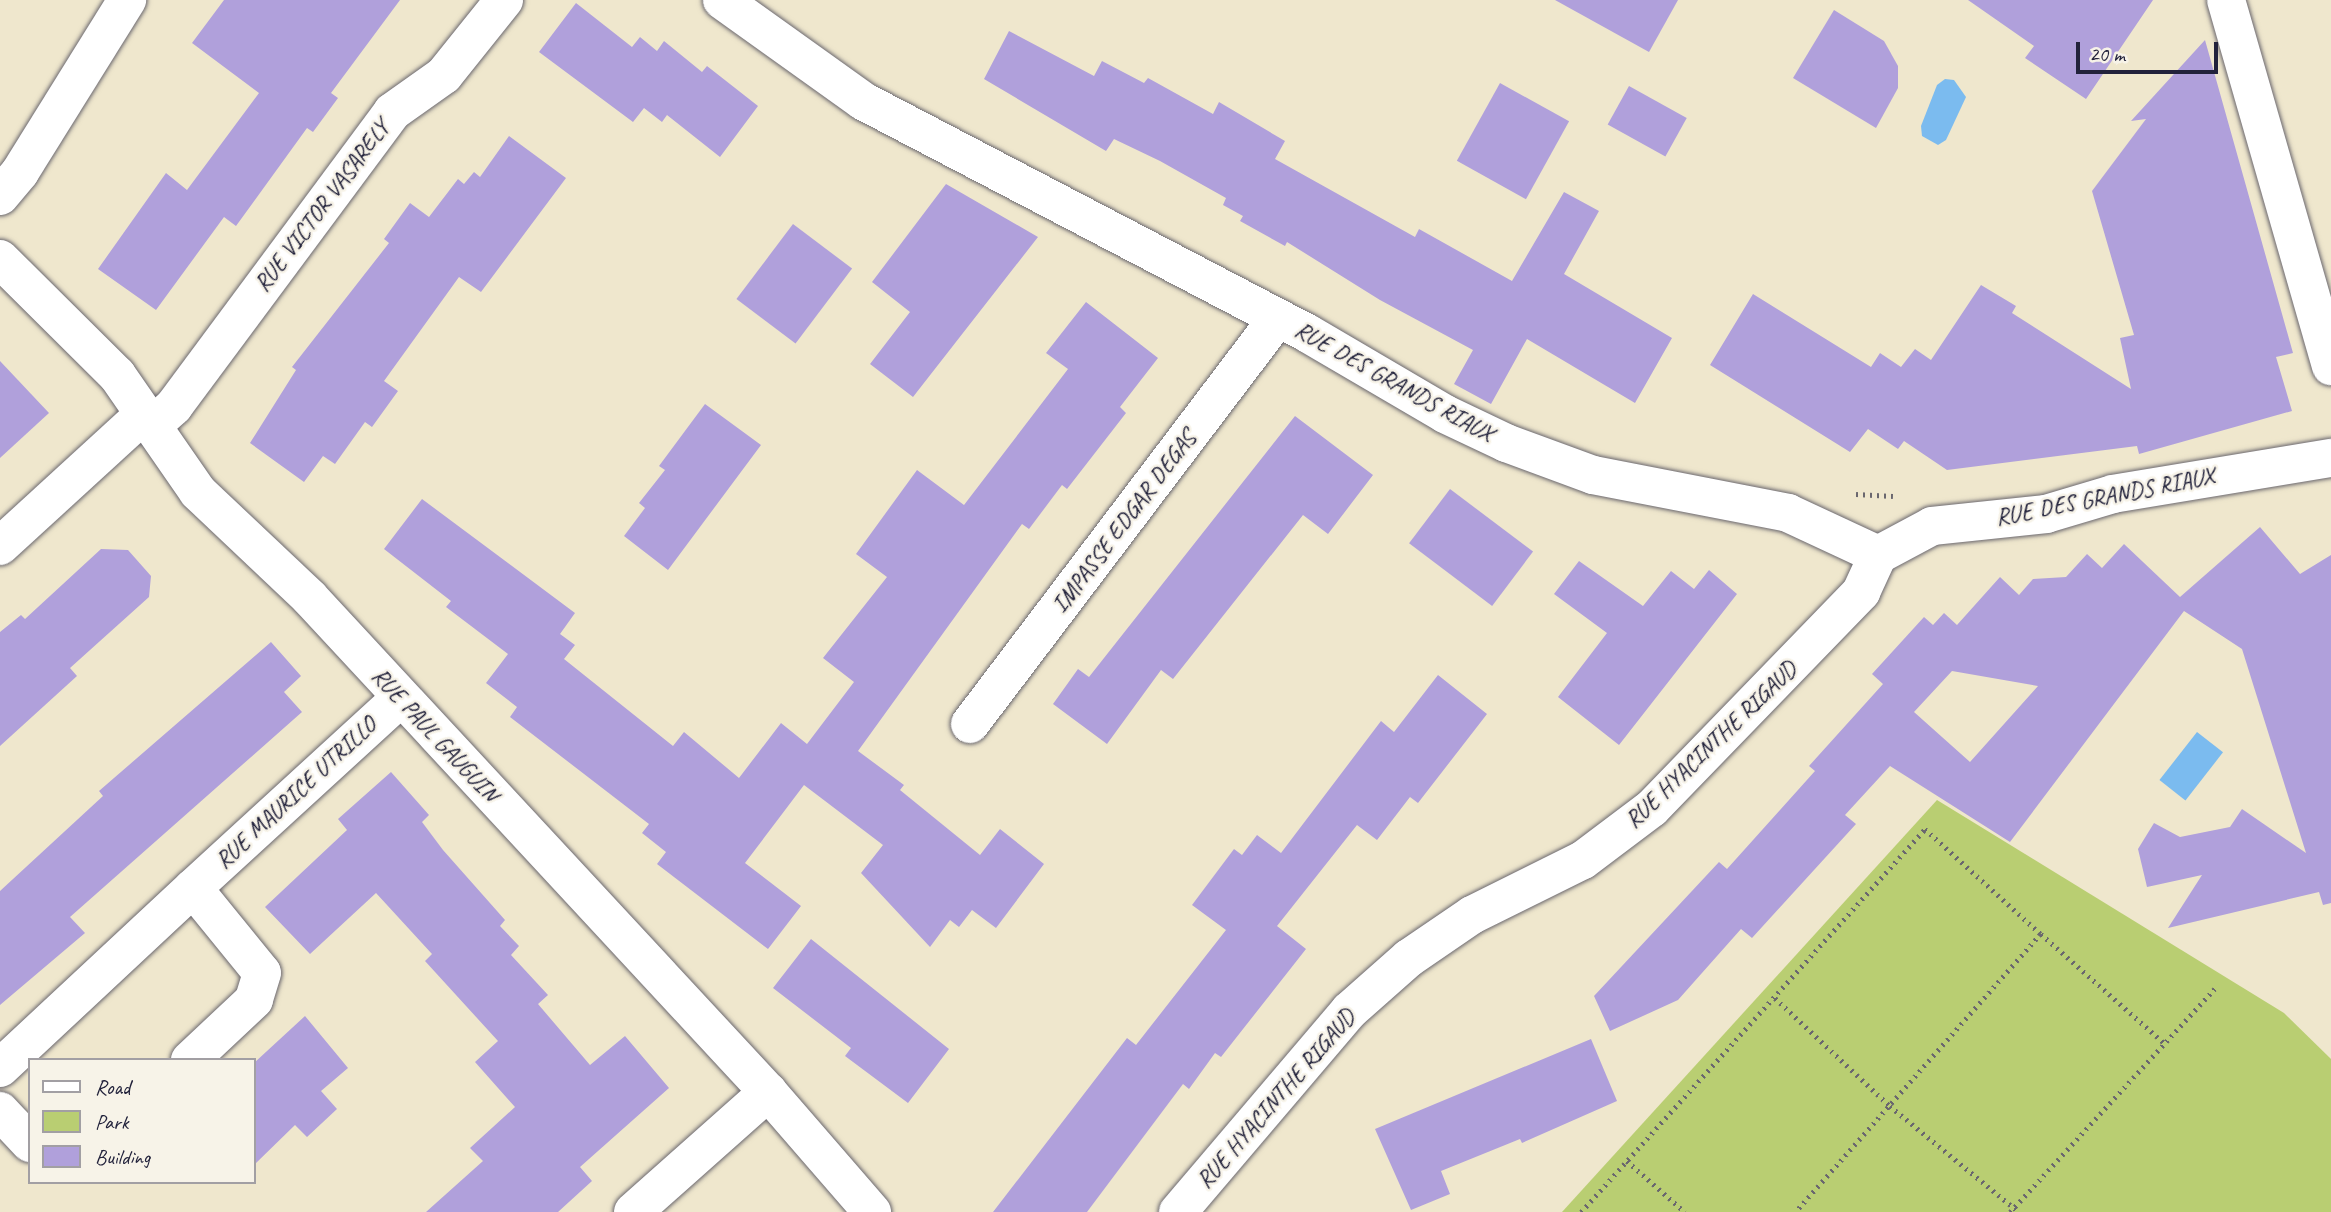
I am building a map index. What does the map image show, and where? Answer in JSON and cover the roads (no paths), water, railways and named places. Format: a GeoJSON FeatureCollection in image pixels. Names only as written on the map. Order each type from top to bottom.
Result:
{"type":"FeatureCollection","features":[{"type":"Feature","properties":{"kind":"street"},"geometry":{"type":"LineString","coordinates":[[0,196],[20,172],[127,0]]}},
{"type":"Feature","properties":{"kind":"street","name":"RUE VICTOR VASARELY"},"geometry":{"type":"LineString","coordinates":[[0,547],[148,420],[174,406],[393,112],[444,75],[504,0]]}},
{"type":"Feature","properties":{"kind":"street","name":"RUE DES GRANDS RIAUX"},"geometry":{"type":"LineString","coordinates":[[722,0],[863,101],[1506,443],[1593,475],[1788,513],[1878,555],[1932,526],[2046,513],[2113,494],[2331,458]]}},
{"type":"Feature","properties":{"kind":"street"},"geometry":{"type":"LineString","coordinates":[[2226,0],[2331,366]]}},
{"type":"Feature","properties":{"kind":"street","name":"RUE PAUL GAUGUIN"},"geometry":{"type":"LineString","coordinates":[[0,259],[117,375],[198,492],[309,597],[768,1092],[872,1212]]}},
{"type":"Feature","properties":{"kind":"street","name":"IMPASSE EDGAR DEGAS"},"geometry":{"type":"LineString","coordinates":[[970,724],[1277,319]]}},
{"type":"Feature","properties":{"kind":"street","name":"RUE HYACINTHE RIGAUD"},"geometry":{"type":"LineString","coordinates":[[1178,1212],[1349,1011],[1409,958],[1472,915],[1583,860],[1652,808],[1861,592],[1878,555]]}},
{"type":"Feature","properties":{"kind":"street","name":"RUE MAURICE UTRILLO"},"geometry":{"type":"LineString","coordinates":[[0,1068],[400,698]]}},
{"type":"Feature","properties":{"kind":"street","name":"RUE MAURICE UTRILLO"},"geometry":{"type":"LineString","coordinates":[[192,1058],[254,1000],[262,973],[193,888]]}},
{"type":"Feature","properties":{"kind":"street"},"geometry":{"type":"LineString","coordinates":[[633,1212],[768,1092]]}},
{"type":"Feature","properties":{"kind":"street"},"geometry":{"type":"LineString","coordinates":[[0,1111],[28,1141]]}},
{"type":"Feature","properties":{"kind":"water"},"geometry":{"type":"Polygon","coordinates":[[[1945,79],[1954,80],[1966,97],[1946,140],[1938,145],[1922,136],[1921,126],[1937,85],[1945,79]]]}},
{"type":"Feature","properties":{"kind":"water"},"geometry":{"type":"Polygon","coordinates":[[[2197,732],[2223,752],[2185,800],[2159,780],[2197,732]]]}}]}
